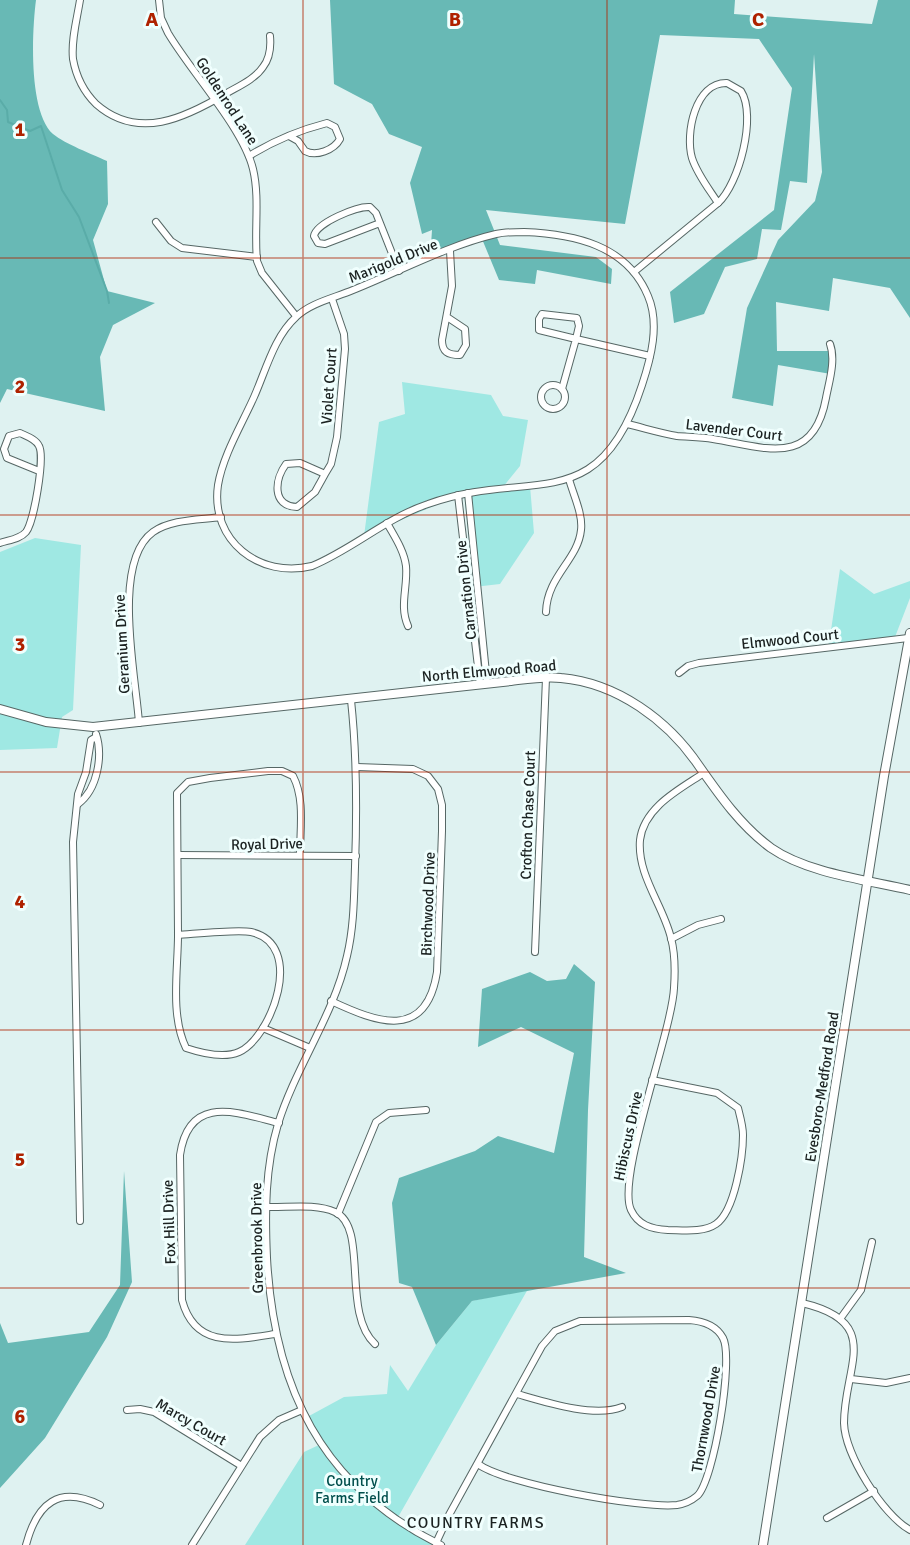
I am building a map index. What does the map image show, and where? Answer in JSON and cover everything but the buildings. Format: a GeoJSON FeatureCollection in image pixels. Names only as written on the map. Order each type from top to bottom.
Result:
{"type":"FeatureCollection","features":[{"type":"Feature","properties":{"kind":"main road","name":"North Elmwood Road"},"geometry":{"type":"LineString","coordinates":[[0,709],[46,722],[95,732],[139,723],[483,684],[546,678],[572,679],[624,698],[659,721],[748,829],[771,848],[806,865],[910,890]]}},
{"type":"Feature","properties":{"kind":"street"},"geometry":{"type":"LineString","coordinates":[[80,0],[73,52],[75,70],[87,94],[107,112],[132,123],[157,124],[179,118],[214,101],[252,78],[262,68],[269,55],[270,36]]}},
{"type":"Feature","properties":{"kind":"street","name":"Goldenrod Lane"},"geometry":{"type":"LineString","coordinates":[[159,0],[161,18],[168,33],[249,156],[254,176],[257,257],[262,273],[296,316]]}},
{"type":"Feature","properties":{"kind":"street"},"geometry":{"type":"LineString","coordinates":[[634,272],[718,203],[728,192],[735,176],[748,111],[741,91],[732,84],[721,82],[709,87],[700,98],[690,142],[696,168],[718,203]]}},
{"type":"Feature","properties":{"kind":"street"},"geometry":{"type":"LineString","coordinates":[[249,156],[289,136],[327,123],[335,127],[340,139],[336,145],[315,154],[305,151],[298,141],[289,136]]}},
{"type":"Feature","properties":{"kind":"street"},"geometry":{"type":"LineString","coordinates":[[380,224],[325,244],[318,243],[314,236],[319,226],[364,207],[374,210],[380,224],[399,271]]}},
{"type":"Feature","properties":{"kind":"street"},"geometry":{"type":"LineString","coordinates":[[156,222],[171,241],[182,248],[257,257]]}},
{"type":"Feature","properties":{"kind":"street","name":"Marigold Drive"},"geometry":{"type":"LineString","coordinates":[[502,233],[551,234],[601,247],[623,260],[634,272],[646,290],[653,314],[650,356],[627,424],[604,458],[585,472],[569,479],[468,493],[423,505],[387,523],[324,561],[300,569],[288,570],[263,565],[241,552],[226,533],[218,497],[222,472],[278,342],[296,316],[332,298],[399,271],[502,233]]}},
{"type":"Feature","properties":{"kind":"street"},"geometry":{"type":"LineString","coordinates":[[447,317],[465,329],[466,345],[460,355],[446,352],[442,347],[452,286],[450,251]]}},
{"type":"Feature","properties":{"kind":"street","name":"Violet Court"},"geometry":{"type":"LineString","coordinates":[[325,474],[300,463],[286,464],[276,484],[278,495],[286,505],[297,507],[315,492],[331,464],[337,437],[345,349],[344,334],[332,298]]}},
{"type":"Feature","properties":{"kind":"street"},"geometry":{"type":"LineString","coordinates":[[562,389],[555,385],[544,389],[541,397],[544,404],[550,409],[561,406],[566,396],[562,389],[576,339],[579,326],[577,318],[547,313],[538,319],[539,330],[576,339],[650,356]]}},
{"type":"Feature","properties":{"kind":"street","name":"Lavender Court"},"geometry":{"type":"LineString","coordinates":[[627,424],[669,434],[709,438],[771,450],[794,447],[813,432],[821,417],[831,368],[830,344]]}},
{"type":"Feature","properties":{"kind":"street"},"geometry":{"type":"LineString","coordinates":[[0,543],[19,537],[31,525],[39,471],[40,447],[36,441],[20,433],[9,436],[3,448],[7,458],[39,471]]}},
{"type":"Feature","properties":{"kind":"street"},"geometry":{"type":"LineString","coordinates":[[546,612],[551,586],[576,544],[581,531],[569,479]]}},
{"type":"Feature","properties":{"kind":"street","name":"Carnation Drive"},"geometry":{"type":"LineString","coordinates":[[468,493],[483,684]]}},
{"type":"Feature","properties":{"kind":"street","name":"Carnation Drive"},"geometry":{"type":"LineString","coordinates":[[458,495],[483,684]]}},
{"type":"Feature","properties":{"kind":"street","name":"Geranium Drive"},"geometry":{"type":"LineString","coordinates":[[139,723],[129,610],[135,556],[142,542],[161,528],[221,517]]}},
{"type":"Feature","properties":{"kind":"street"},"geometry":{"type":"LineString","coordinates":[[387,523],[401,549],[406,565],[403,609],[408,626]]}},
{"type":"Feature","properties":{"kind":"street","name":"Elmwood Court"},"geometry":{"type":"LineString","coordinates":[[679,673],[687,666],[699,663],[909,636]]}},
{"type":"Feature","properties":{"kind":"street","name":"Evesboro-Medford Road"},"geometry":{"type":"LineString","coordinates":[[763,1545],[909,636]]}},
{"type":"Feature","properties":{"kind":"street","name":"Crofton Chase Court"},"geometry":{"type":"LineString","coordinates":[[535,952],[546,678]]}},
{"type":"Feature","properties":{"kind":"street","name":"Greenbrook Drive"},"geometry":{"type":"LineString","coordinates":[[351,700],[357,767],[352,930],[344,969],[279,1123],[270,1160],[266,1207],[269,1287],[275,1334],[288,1379],[302,1410],[327,1452],[357,1487],[403,1524],[438,1544]]}},
{"type":"Feature","properties":{"kind":"street"},"geometry":{"type":"LineString","coordinates":[[80,1221],[74,827],[78,794],[86,772],[91,740],[95,732]]}},
{"type":"Feature","properties":{"kind":"street"},"geometry":{"type":"LineString","coordinates":[[78,804],[86,798],[97,771],[100,741],[95,732]]}},
{"type":"Feature","properties":{"kind":"street","name":"Birchwood Drive"},"geometry":{"type":"LineString","coordinates":[[331,1001],[375,1020],[399,1022],[414,1015],[426,1003],[434,988],[437,972],[442,831],[442,805],[438,789],[428,776],[413,769],[357,767]]}},
{"type":"Feature","properties":{"kind":"street"},"geometry":{"type":"LineString","coordinates":[[178,935],[251,932],[276,948],[282,964],[280,984],[263,1028],[247,1047],[238,1053],[202,1054],[186,1048],[180,1036],[178,1017],[177,793],[188,782],[268,771],[282,771],[293,776],[298,787],[300,855]]}},
{"type":"Feature","properties":{"kind":"street","name":"Hibiscus Drive"},"geometry":{"type":"LineString","coordinates":[[652,1080],[717,1093],[738,1108],[743,1134],[738,1171],[730,1206],[716,1224],[694,1231],[653,1229],[636,1220],[629,1206],[629,1184],[652,1080],[674,989],[672,939],[642,866],[640,838],[651,815],[665,799],[704,773]]}},
{"type":"Feature","properties":{"kind":"street","name":"Royal Drive"},"geometry":{"type":"LineString","coordinates":[[178,855],[356,856]]}},
{"type":"Feature","properties":{"kind":"street"},"geometry":{"type":"LineString","coordinates":[[672,939],[698,925],[721,919]]}},
{"type":"Feature","properties":{"kind":"street"},"geometry":{"type":"LineString","coordinates":[[263,1028],[310,1048]]}},
{"type":"Feature","properties":{"kind":"street"},"geometry":{"type":"LineString","coordinates":[[338,1214],[376,1122],[389,1113],[426,1110]]}},
{"type":"Feature","properties":{"kind":"street","name":"Fox Hill Drive"},"geometry":{"type":"LineString","coordinates":[[275,1334],[242,1339],[216,1338],[200,1331],[188,1317],[182,1300],[180,1155],[183,1139],[192,1125],[213,1112],[237,1111],[279,1123]]}},
{"type":"Feature","properties":{"kind":"street"},"geometry":{"type":"LineString","coordinates":[[266,1207],[323,1209],[338,1214],[345,1220],[351,1233],[354,1284],[361,1321],[367,1335],[375,1344]]}},
{"type":"Feature","properties":{"kind":"street"},"geometry":{"type":"LineString","coordinates":[[840,1318],[861,1290],[872,1242]]}},
{"type":"Feature","properties":{"kind":"street"},"geometry":{"type":"LineString","coordinates":[[802,1303],[824,1308],[840,1318],[852,1337],[851,1379],[845,1415],[845,1433],[859,1468],[874,1491],[897,1521],[910,1530]]}},
{"type":"Feature","properties":{"kind":"street","name":"Thornwood Drive"},"geometry":{"type":"LineString","coordinates":[[438,1544],[478,1464],[548,1338],[563,1326],[580,1321],[689,1320],[706,1323],[719,1332],[728,1354],[709,1478],[700,1494],[685,1503],[659,1505],[566,1491],[505,1478],[478,1464]]}},
{"type":"Feature","properties":{"kind":"street"},"geometry":{"type":"LineString","coordinates":[[851,1379],[886,1383],[910,1378]]}},
{"type":"Feature","properties":{"kind":"street"},"geometry":{"type":"LineString","coordinates":[[517,1394],[592,1410],[622,1407]]}},
{"type":"Feature","properties":{"kind":"street","name":"Marcy Court"},"geometry":{"type":"LineString","coordinates":[[127,1410],[140,1409],[154,1412],[240,1465]]}},
{"type":"Feature","properties":{"kind":"street"},"geometry":{"type":"LineString","coordinates":[[192,1545],[240,1465],[273,1425],[302,1410]]}},
{"type":"Feature","properties":{"kind":"street"},"geometry":{"type":"LineString","coordinates":[[827,1518],[874,1491]]}},
{"type":"Feature","properties":{"kind":"street"},"geometry":{"type":"LineString","coordinates":[[26,1545],[36,1517],[55,1500],[63,1496],[80,1496],[100,1505]]}},
{"type":"Feature","properties":{"kind":"green space"},"geometry":{"type":"Polygon","coordinates":[[[402,382],[491,395],[503,416],[528,420],[520,466],[503,487],[530,486],[534,533],[500,584],[474,587],[464,493],[364,536],[379,422],[405,414],[402,382]]]}},
{"type":"Feature","properties":{"kind":"green space"},"geometry":{"type":"Polygon","coordinates":[[[35,538],[81,545],[73,710],[62,717],[57,748],[0,750],[0,552],[35,538]]]}},
{"type":"Feature","properties":{"kind":"green space"},"geometry":{"type":"Polygon","coordinates":[[[840,569],[874,594],[910,581],[910,598],[895,637],[829,644],[840,569]]]}},
{"type":"Feature","properties":{"kind":"green space","name":"Country Farms Field"},"geometry":{"type":"Polygon","coordinates":[[[528,1289],[397,1519],[445,1545],[245,1545],[304,1452],[321,1444],[309,1416],[344,1397],[387,1394],[390,1365],[408,1391],[436,1345],[472,1301],[528,1289]]]}},
{"type":"Feature","properties":{"kind":"shaded area"},"geometry":{"type":"Polygon","coordinates":[[[0,0],[36,0],[33,31],[34,70],[39,108],[45,123],[58,138],[107,161],[108,204],[93,240],[107,291],[155,303],[113,325],[100,357],[105,411],[7,389],[0,403],[0,0]]]}},
{"type":"Feature","properties":{"kind":"shaded area"},"geometry":{"type":"Polygon","coordinates":[[[330,0],[735,0],[734,14],[872,24],[878,0],[910,0],[910,318],[890,288],[833,278],[829,311],[776,302],[777,351],[831,351],[831,374],[778,365],[773,406],[732,398],[747,308],[778,240],[815,201],[822,172],[814,54],[807,183],[790,181],[781,230],[762,229],[757,259],[725,267],[704,314],[674,323],[670,292],[774,210],[792,88],[759,39],[660,35],[625,224],[486,210],[500,245],[596,257],[612,269],[611,284],[537,270],[535,284],[499,280],[482,239],[430,260],[432,230],[422,234],[410,183],[422,147],[389,134],[372,104],[334,84],[330,0]]]}},
{"type":"Feature","properties":{"kind":"shaded area"},"geometry":{"type":"Polygon","coordinates":[[[574,964],[595,982],[588,1110],[584,1257],[626,1273],[472,1301],[436,1345],[412,1287],[399,1283],[392,1203],[399,1178],[475,1151],[498,1136],[554,1153],[574,1053],[521,1027],[478,1047],[482,989],[530,972],[547,981],[566,979],[574,964]]]}},
{"type":"Feature","properties":{"kind":"shaded area"},"geometry":{"type":"Polygon","coordinates":[[[124,1171],[132,1282],[107,1337],[45,1438],[0,1488],[0,1323],[8,1343],[89,1332],[120,1285],[124,1171]]]}},
{"type":"Feature","properties":{"kind":"waterway"},"geometry":{"type":"LineString","coordinates":[[0,100],[7,110],[8,122],[30,131],[41,126],[62,190],[79,217],[107,291],[109,303]]}},
{"type":"Feature","properties":{"kind":"district","name":"COUNTRY FARMS"},"geometry":{"type":"Point","coordinates":[476,1523]}}]}
